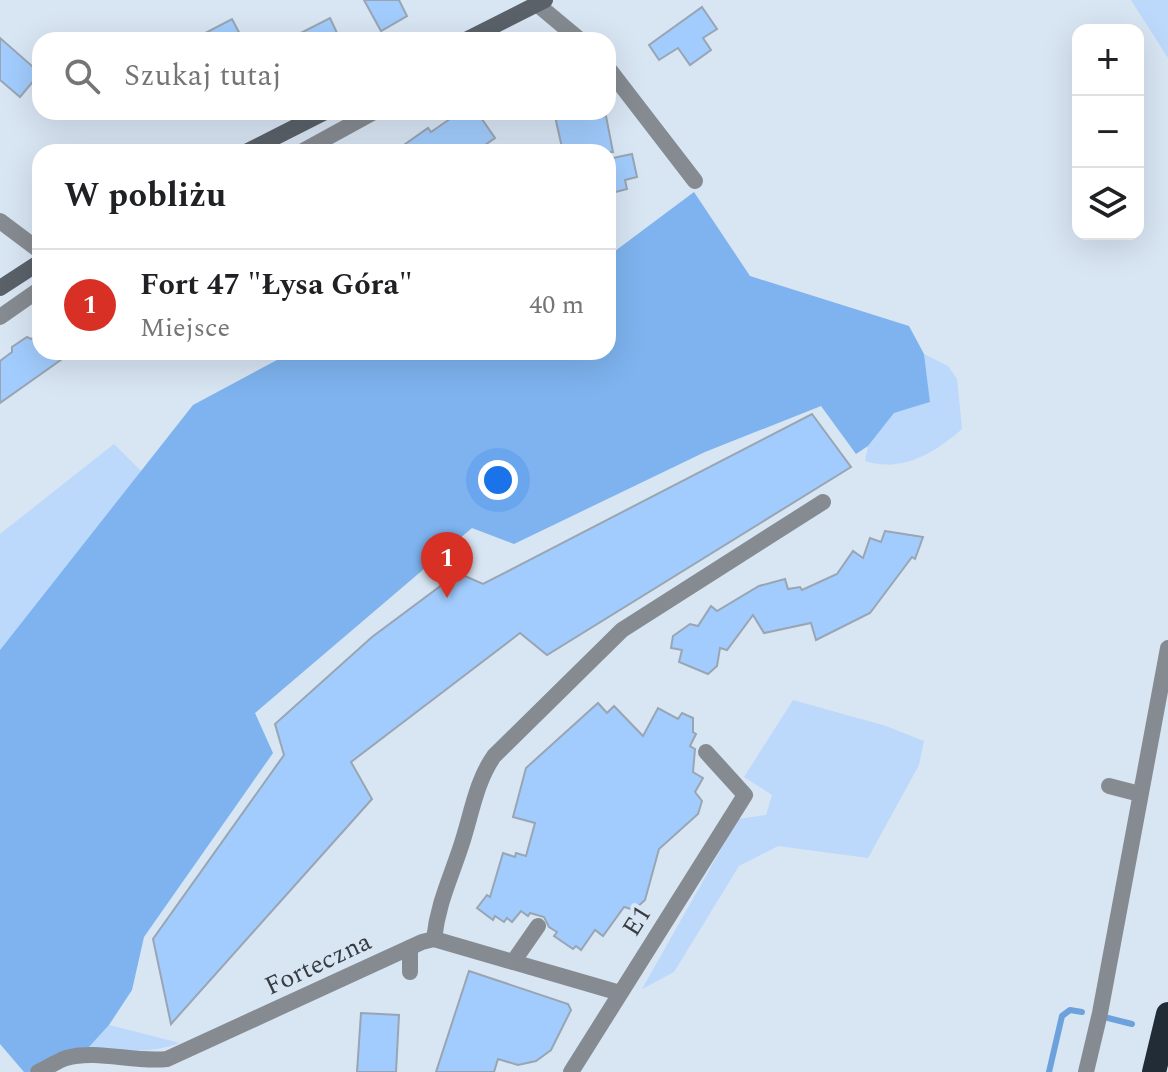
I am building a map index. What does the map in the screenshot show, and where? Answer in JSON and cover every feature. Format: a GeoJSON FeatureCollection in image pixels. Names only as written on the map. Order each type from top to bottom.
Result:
{"type":"FeatureCollection","features":[{"type":"Feature","properties":{"kind":"highway"},"geometry":{"type":"LineString","coordinates":[[1154,1072],[1168,1014]]}},
{"type":"Feature","properties":{"kind":"street"},"geometry":{"type":"LineString","coordinates":[[482,32],[541,2],[572,32]]}},
{"type":"Feature","properties":{"kind":"street"},"geometry":{"type":"LineString","coordinates":[[616,78],[695,181]]}},
{"type":"Feature","properties":{"kind":"street"},"geometry":{"type":"LineString","coordinates":[[262,144],[309,120]]}},
{"type":"Feature","properties":{"kind":"street"},"geometry":{"type":"LineString","coordinates":[[316,144],[359,120]]}},
{"type":"Feature","properties":{"kind":"street"},"geometry":{"type":"LineString","coordinates":[[0,221],[32,245]]}},
{"type":"Feature","properties":{"kind":"street"},"geometry":{"type":"LineString","coordinates":[[0,288],[32,267]]}},
{"type":"Feature","properties":{"kind":"street"},"geometry":{"type":"LineString","coordinates":[[0,317],[32,295]]}},
{"type":"Feature","properties":{"kind":"street"},"geometry":{"type":"LineString","coordinates":[[620,993],[434,939],[437,910],[460,850],[484,770],[494,756],[622,630],[823,502]]}},
{"type":"Feature","properties":{"kind":"street"},"geometry":{"type":"LineString","coordinates":[[1086,1072],[1100,1013],[1168,648]]}},
{"type":"Feature","properties":{"kind":"street","name":"E1"},"geometry":{"type":"LineString","coordinates":[[571,1072],[745,795],[706,752]]}},
{"type":"Feature","properties":{"kind":"street"},"geometry":{"type":"LineString","coordinates":[[1109,786],[1140,794]]}},
{"type":"Feature","properties":{"kind":"street"},"geometry":{"type":"LineString","coordinates":[[513,962],[538,926]]}},
{"type":"Feature","properties":{"kind":"street","name":"Forteczna"},"geometry":{"type":"LineString","coordinates":[[38,1072],[68,1058],[97,1056],[145,1062],[167,1059],[434,939]]}},
{"type":"Feature","properties":{"kind":"street"},"geometry":{"type":"LineString","coordinates":[[410,948],[410,972]]}},
{"type":"Feature","properties":{"kind":"shaded area"},"geometry":{"type":"Polygon","coordinates":[[[1131,0],[1168,0],[1168,58],[1131,0]]]}},
{"type":"Feature","properties":{"kind":"shaded area"},"geometry":{"type":"Polygon","coordinates":[[[694,192],[750,276],[909,326],[924,354],[930,402],[894,413],[868,446],[856,454],[821,406],[705,452],[514,544],[472,528],[255,713],[273,753],[144,937],[132,990],[109,1025],[89,1047],[56,1054],[29,1072],[24,1072],[0,1044],[0,650],[193,405],[277,360],[616,360],[616,250],[694,192]]]}},
{"type":"Feature","properties":{"kind":"shaded area"},"geometry":{"type":"Polygon","coordinates":[[[924,354],[948,366],[957,379],[962,429],[941,446],[917,458],[892,464],[865,461],[868,446],[894,413],[930,402],[924,354]]]}},
{"type":"Feature","properties":{"kind":"shaded area"},"geometry":{"type":"Polygon","coordinates":[[[114,444],[142,472],[0,650],[0,534],[114,444]]]}},
{"type":"Feature","properties":{"kind":"shaded area"},"geometry":{"type":"Polygon","coordinates":[[[793,700],[886,726],[924,741],[919,765],[868,858],[778,846],[739,866],[674,972],[642,989],[738,819],[766,815],[772,795],[744,777],[793,700]]]}},
{"type":"Feature","properties":{"kind":"shaded area"},"geometry":{"type":"Polygon","coordinates":[[[109,1025],[180,1043],[146,1050],[89,1047],[109,1025]]]}},
{"type":"Feature","properties":{"kind":"building"},"geometry":{"type":"Polygon","coordinates":[[[364,0],[399,0],[407,16],[381,31],[364,0]]]}},
{"type":"Feature","properties":{"kind":"building"},"geometry":{"type":"Polygon","coordinates":[[[702,7],[717,29],[703,38],[711,50],[690,65],[678,48],[659,60],[649,45],[702,7]]]}},
{"type":"Feature","properties":{"kind":"building"},"geometry":{"type":"Polygon","coordinates":[[[330,18],[337,32],[303,32],[330,18]]]}},
{"type":"Feature","properties":{"kind":"building"},"geometry":{"type":"Polygon","coordinates":[[[232,19],[239,32],[207,32],[232,19]]]}},
{"type":"Feature","properties":{"kind":"building"},"geometry":{"type":"Polygon","coordinates":[[[0,38],[32,66],[32,83],[20,97],[0,80],[0,38]]]}},
{"type":"Feature","properties":{"kind":"building"},"geometry":{"type":"Polygon","coordinates":[[[448,120],[483,120],[495,138],[486,144],[405,144],[428,128],[431,132],[448,120]]]}},
{"type":"Feature","properties":{"kind":"building"},"geometry":{"type":"Polygon","coordinates":[[[556,120],[607,120],[611,144],[561,144],[556,120]]]}},
{"type":"Feature","properties":{"kind":"building"},"geometry":{"type":"Polygon","coordinates":[[[632,154],[637,177],[625,180],[627,189],[616,192],[616,157],[632,154]]]}},
{"type":"Feature","properties":{"kind":"building"},"geometry":{"type":"Polygon","coordinates":[[[27,337],[31,339],[32,360],[61,360],[0,403],[0,361],[12,352],[12,347],[27,337]]]}},
{"type":"Feature","properties":{"kind":"building"},"geometry":{"type":"Polygon","coordinates":[[[812,414],[851,467],[547,655],[520,633],[351,762],[372,799],[171,1024],[153,939],[284,755],[275,724],[372,637],[458,573],[483,584],[812,414]]]}},
{"type":"Feature","properties":{"kind":"building"},"geometry":{"type":"Polygon","coordinates":[[[885,531],[923,537],[915,559],[912,557],[870,613],[816,640],[811,623],[764,633],[753,615],[727,650],[720,648],[717,666],[708,674],[679,662],[682,650],[671,648],[673,636],[690,624],[698,626],[711,606],[717,611],[759,586],[785,579],[788,589],[800,587],[802,590],[837,574],[853,551],[863,558],[870,538],[881,542],[885,531]]]}},
{"type":"Feature","properties":{"kind":"building"},"geometry":{"type":"Polygon","coordinates":[[[598,703],[607,713],[614,706],[643,736],[658,708],[678,719],[682,713],[693,718],[693,732],[696,734],[690,746],[695,749],[693,772],[703,778],[695,792],[702,801],[698,814],[659,849],[645,900],[634,910],[624,907],[603,936],[595,930],[581,950],[576,946],[573,949],[554,936],[557,932],[549,927],[544,917],[530,913],[528,916],[521,911],[512,922],[507,918],[504,922],[495,916],[493,920],[477,908],[487,895],[490,897],[503,853],[515,857],[516,853],[526,856],[535,823],[513,817],[526,768],[598,703]]]}},
{"type":"Feature","properties":{"kind":"building"},"geometry":{"type":"Polygon","coordinates":[[[469,971],[568,1004],[571,1010],[551,1050],[536,1061],[518,1065],[498,1059],[494,1072],[436,1072],[469,971]]]}},
{"type":"Feature","properties":{"kind":"building"},"geometry":{"type":"Polygon","coordinates":[[[361,1013],[399,1015],[396,1072],[357,1072],[361,1013]]]}},
{"type":"Feature","properties":{"kind":"waterway"},"geometry":{"type":"LineString","coordinates":[[1049,1072],[1062,1016],[1070,1010],[1082,1012]]}},
{"type":"Feature","properties":{"kind":"waterway"},"geometry":{"type":"LineString","coordinates":[[1108,1018],[1132,1024]]}},
{"type":"Feature","properties":{"kind":"place","name":"Fort 47 \"Łysa Góra\""},"geometry":{"type":"Point","coordinates":[447,598]}}]}
